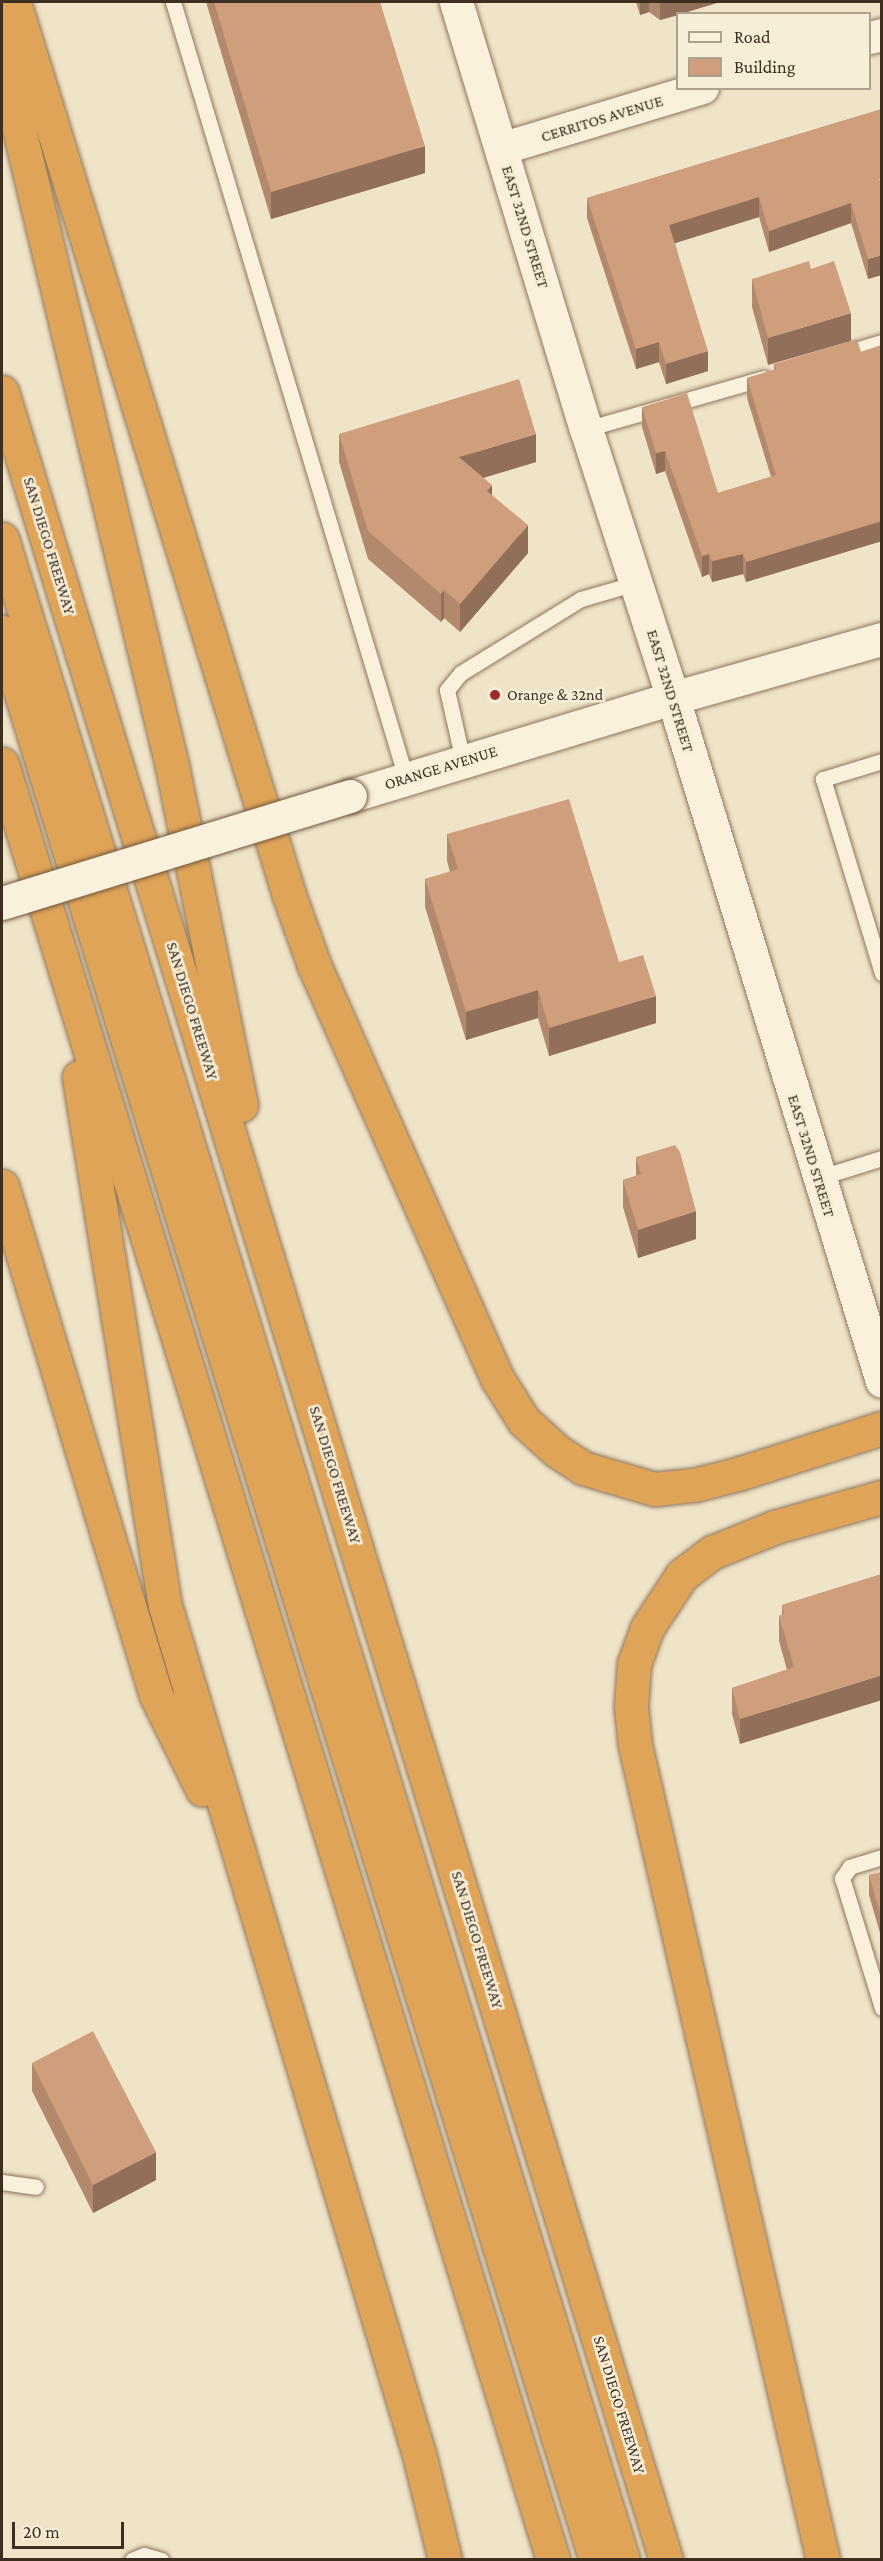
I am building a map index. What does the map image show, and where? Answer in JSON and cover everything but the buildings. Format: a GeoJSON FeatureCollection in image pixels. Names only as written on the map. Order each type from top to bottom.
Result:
{"type":"FeatureCollection","features":[{"type":"Feature","properties":{"kind":"highway"},"geometry":{"type":"LineString","coordinates":[[3,2],[13,104],[172,766],[277,1286]]}},
{"type":"Feature","properties":{"kind":"highway"},"geometry":{"type":"LineString","coordinates":[[14,2],[289,895],[314,965],[497,1378],[524,1421],[557,1451],[583,1468],[655,1489],[694,1485],[738,1474],[882,1428]]}},
{"type":"Feature","properties":{"kind":"highway","name":"SAN DIEGO FREEWAY"},"geometry":{"type":"LineString","coordinates":[[2,392],[666,2559]]}},
{"type":"Feature","properties":{"kind":"highway"},"geometry":{"type":"LineString","coordinates":[[2,539],[623,2559]]}},
{"type":"Feature","properties":{"kind":"highway"},"geometry":{"type":"LineString","coordinates":[[2,632],[596,2559]]}},
{"type":"Feature","properties":{"kind":"highway"},"geometry":{"type":"LineString","coordinates":[[2,764],[553,2559]]}},
{"type":"Feature","properties":{"kind":"highway"},"geometry":{"type":"LineString","coordinates":[[60,954],[165,1606],[242,1871],[396,2374],[445,2559]]}},
{"type":"Feature","properties":{"kind":"highway"},"geometry":{"type":"LineString","coordinates":[[2,1185],[156,1695],[242,1871]]}},
{"type":"Feature","properties":{"kind":"highway"},"geometry":{"type":"LineString","coordinates":[[823,2559],[635,1744],[631,1706],[634,1664],[647,1628],[682,1575],[713,1552],[775,1527],[882,1497]]}},
{"type":"Feature","properties":{"kind":"main road","name":"EAST 32ND STREET"},"geometry":{"type":"LineString","coordinates":[[456,2],[586,429],[673,698],[882,1381]]}},
{"type":"Feature","properties":{"kind":"main road","name":"ORANGE AVENUE"},"geometry":{"type":"LineString","coordinates":[[2,903],[406,778],[673,698],[882,639]]}},
{"type":"Feature","properties":{"kind":"street","name":"CERRITOS AVENUE"},"geometry":{"type":"LineString","coordinates":[[501,149],[696,90]]}},
{"type":"Feature","properties":{"kind":"lane"},"geometry":{"type":"LineString","coordinates":[[173,2],[406,778]]}},
{"type":"Feature","properties":{"kind":"lane"},"geometry":{"type":"LineString","coordinates":[[831,358],[882,342]]}},
{"type":"Feature","properties":{"kind":"lane"},"geometry":{"type":"LineString","coordinates":[[586,429],[777,374]]}},
{"type":"Feature","properties":{"kind":"lane"},"geometry":{"type":"LineString","coordinates":[[463,761],[447,690],[461,673],[581,599],[636,583]]}},
{"type":"Feature","properties":{"kind":"lane"},"geometry":{"type":"LineString","coordinates":[[882,761],[823,779],[882,973]]}},
{"type":"Feature","properties":{"kind":"lane"},"geometry":{"type":"LineString","coordinates":[[818,1178],[882,1158]]}},
{"type":"Feature","properties":{"kind":"lane"},"geometry":{"type":"LineString","coordinates":[[882,1857],[850,1867],[842,1878],[882,2008]]}},
{"type":"Feature","properties":{"kind":"lane"},"geometry":{"type":"LineString","coordinates":[[2,2182],[36,2187]]}},
{"type":"Feature","properties":{"kind":"lane"},"geometry":{"type":"LineString","coordinates":[[132,2559],[144,2555],[161,2559]]}},
{"type":"Feature","properties":{"kind":"place","name":"Orange & 32nd"},"geometry":{"type":"Point","coordinates":[495,695]}}]}
